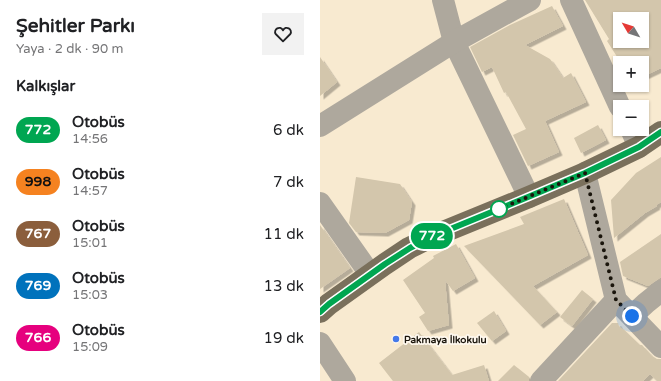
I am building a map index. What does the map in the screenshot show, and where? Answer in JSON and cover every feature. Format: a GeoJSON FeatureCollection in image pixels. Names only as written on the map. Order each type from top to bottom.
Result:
{"type":"FeatureCollection","features":[{"type":"Feature","properties":{"kind":"main road"},"geometry":{"type":"LineString","coordinates":[[320,312],[370,274],[403,252],[431,237],[585,173],[635,138],[661,132]]}},
{"type":"Feature","properties":{"kind":"street"},"geometry":{"type":"LineString","coordinates":[[443,0],[454,42],[528,197]]}},
{"type":"Feature","properties":{"kind":"street"},"geometry":{"type":"LineString","coordinates":[[320,126],[454,42],[530,0]]}},
{"type":"Feature","properties":{"kind":"street"},"geometry":{"type":"LineString","coordinates":[[571,0],[617,100]]}},
{"type":"Feature","properties":{"kind":"street"},"geometry":{"type":"LineString","coordinates":[[585,173],[616,300],[661,347]]}},
{"type":"Feature","properties":{"kind":"street"},"geometry":{"type":"LineString","coordinates":[[320,203],[370,274]]}},
{"type":"Feature","properties":{"kind":"street"},"geometry":{"type":"LineString","coordinates":[[632,316],[646,302],[661,291]]}},
{"type":"Feature","properties":{"kind":"street"},"geometry":{"type":"LineString","coordinates":[[541,381],[616,300]]}},
{"type":"Feature","properties":{"kind":"street"},"geometry":{"type":"LineString","coordinates":[[320,343],[345,381]]}},
{"type":"Feature","properties":{"kind":"building"},"geometry":{"type":"Polygon","coordinates":[[[585,0],[661,0],[661,68],[649,74],[649,56],[617,56],[607,41],[609,39],[585,0]]]}},
{"type":"Feature","properties":{"kind":"building"},"geometry":{"type":"Polygon","coordinates":[[[552,6],[563,26],[525,45],[550,59],[563,78],[571,73],[586,102],[545,121],[559,152],[528,166],[513,135],[526,129],[506,92],[504,93],[492,67],[482,72],[470,47],[510,25],[552,6]]]}},
{"type":"Feature","properties":{"kind":"building"},"geometry":{"type":"Polygon","coordinates":[[[320,57],[337,82],[320,96],[320,57]]]}},
{"type":"Feature","properties":{"kind":"building"},"geometry":{"type":"Polygon","coordinates":[[[598,125],[606,140],[581,153],[574,138],[598,125]]]}},
{"type":"Feature","properties":{"kind":"building"},"geometry":{"type":"Polygon","coordinates":[[[661,157],[661,202],[614,238],[611,200],[636,173],[661,157]]]}},
{"type":"Feature","properties":{"kind":"building"},"geometry":{"type":"Polygon","coordinates":[[[356,177],[400,184],[412,202],[409,220],[385,233],[356,232],[349,223],[356,177]]]}},
{"type":"Feature","properties":{"kind":"building"},"geometry":{"type":"Polygon","coordinates":[[[564,199],[588,255],[533,286],[557,312],[540,325],[464,246],[524,224],[520,217],[564,199]]]}},
{"type":"Feature","properties":{"kind":"building"},"geometry":{"type":"Polygon","coordinates":[[[320,225],[350,268],[320,289],[320,225]]]}},
{"type":"Feature","properties":{"kind":"building"},"geometry":{"type":"Polygon","coordinates":[[[661,234],[661,277],[648,286],[623,276],[620,262],[661,234]]]}},
{"type":"Feature","properties":{"kind":"building"},"geometry":{"type":"Polygon","coordinates":[[[456,244],[475,278],[453,291],[445,280],[449,325],[428,331],[419,317],[425,313],[403,280],[434,258],[433,256],[456,244]]]}},
{"type":"Feature","properties":{"kind":"building"},"geometry":{"type":"Polygon","coordinates":[[[582,290],[593,299],[572,326],[560,317],[582,290]]]}},
{"type":"Feature","properties":{"kind":"building"},"geometry":{"type":"Polygon","coordinates":[[[494,311],[506,331],[492,341],[477,323],[494,311]]]}},
{"type":"Feature","properties":{"kind":"building"},"geometry":{"type":"Polygon","coordinates":[[[612,323],[618,323],[620,329],[620,326],[652,356],[657,359],[661,359],[661,381],[657,381],[650,374],[643,381],[558,381],[612,323]]]}},
{"type":"Feature","properties":{"kind":"building"},"geometry":{"type":"Polygon","coordinates":[[[419,332],[452,375],[484,365],[489,381],[393,381],[379,363],[419,332]]]}},
{"type":"Feature","properties":{"kind":"building"},"geometry":{"type":"Polygon","coordinates":[[[514,365],[529,377],[529,381],[498,381],[514,365]]]}},
{"type":"Feature","properties":{"kind":"bus line","name":"772"},"geometry":{"type":"LineString","coordinates":[[320,312],[370,274],[410,248],[431,237],[585,173],[639,147],[661,132]]}},
{"type":"Feature","properties":{"kind":"place","name":"Pakmaya İlkokulu"},"geometry":{"type":"Point","coordinates":[396,339]}},
{"type":"Feature","properties":{"kind":"route"},"geometry":{"type":"LineString","coordinates":[[499,209],[585,173],[616,300],[632,316]]}}]}
